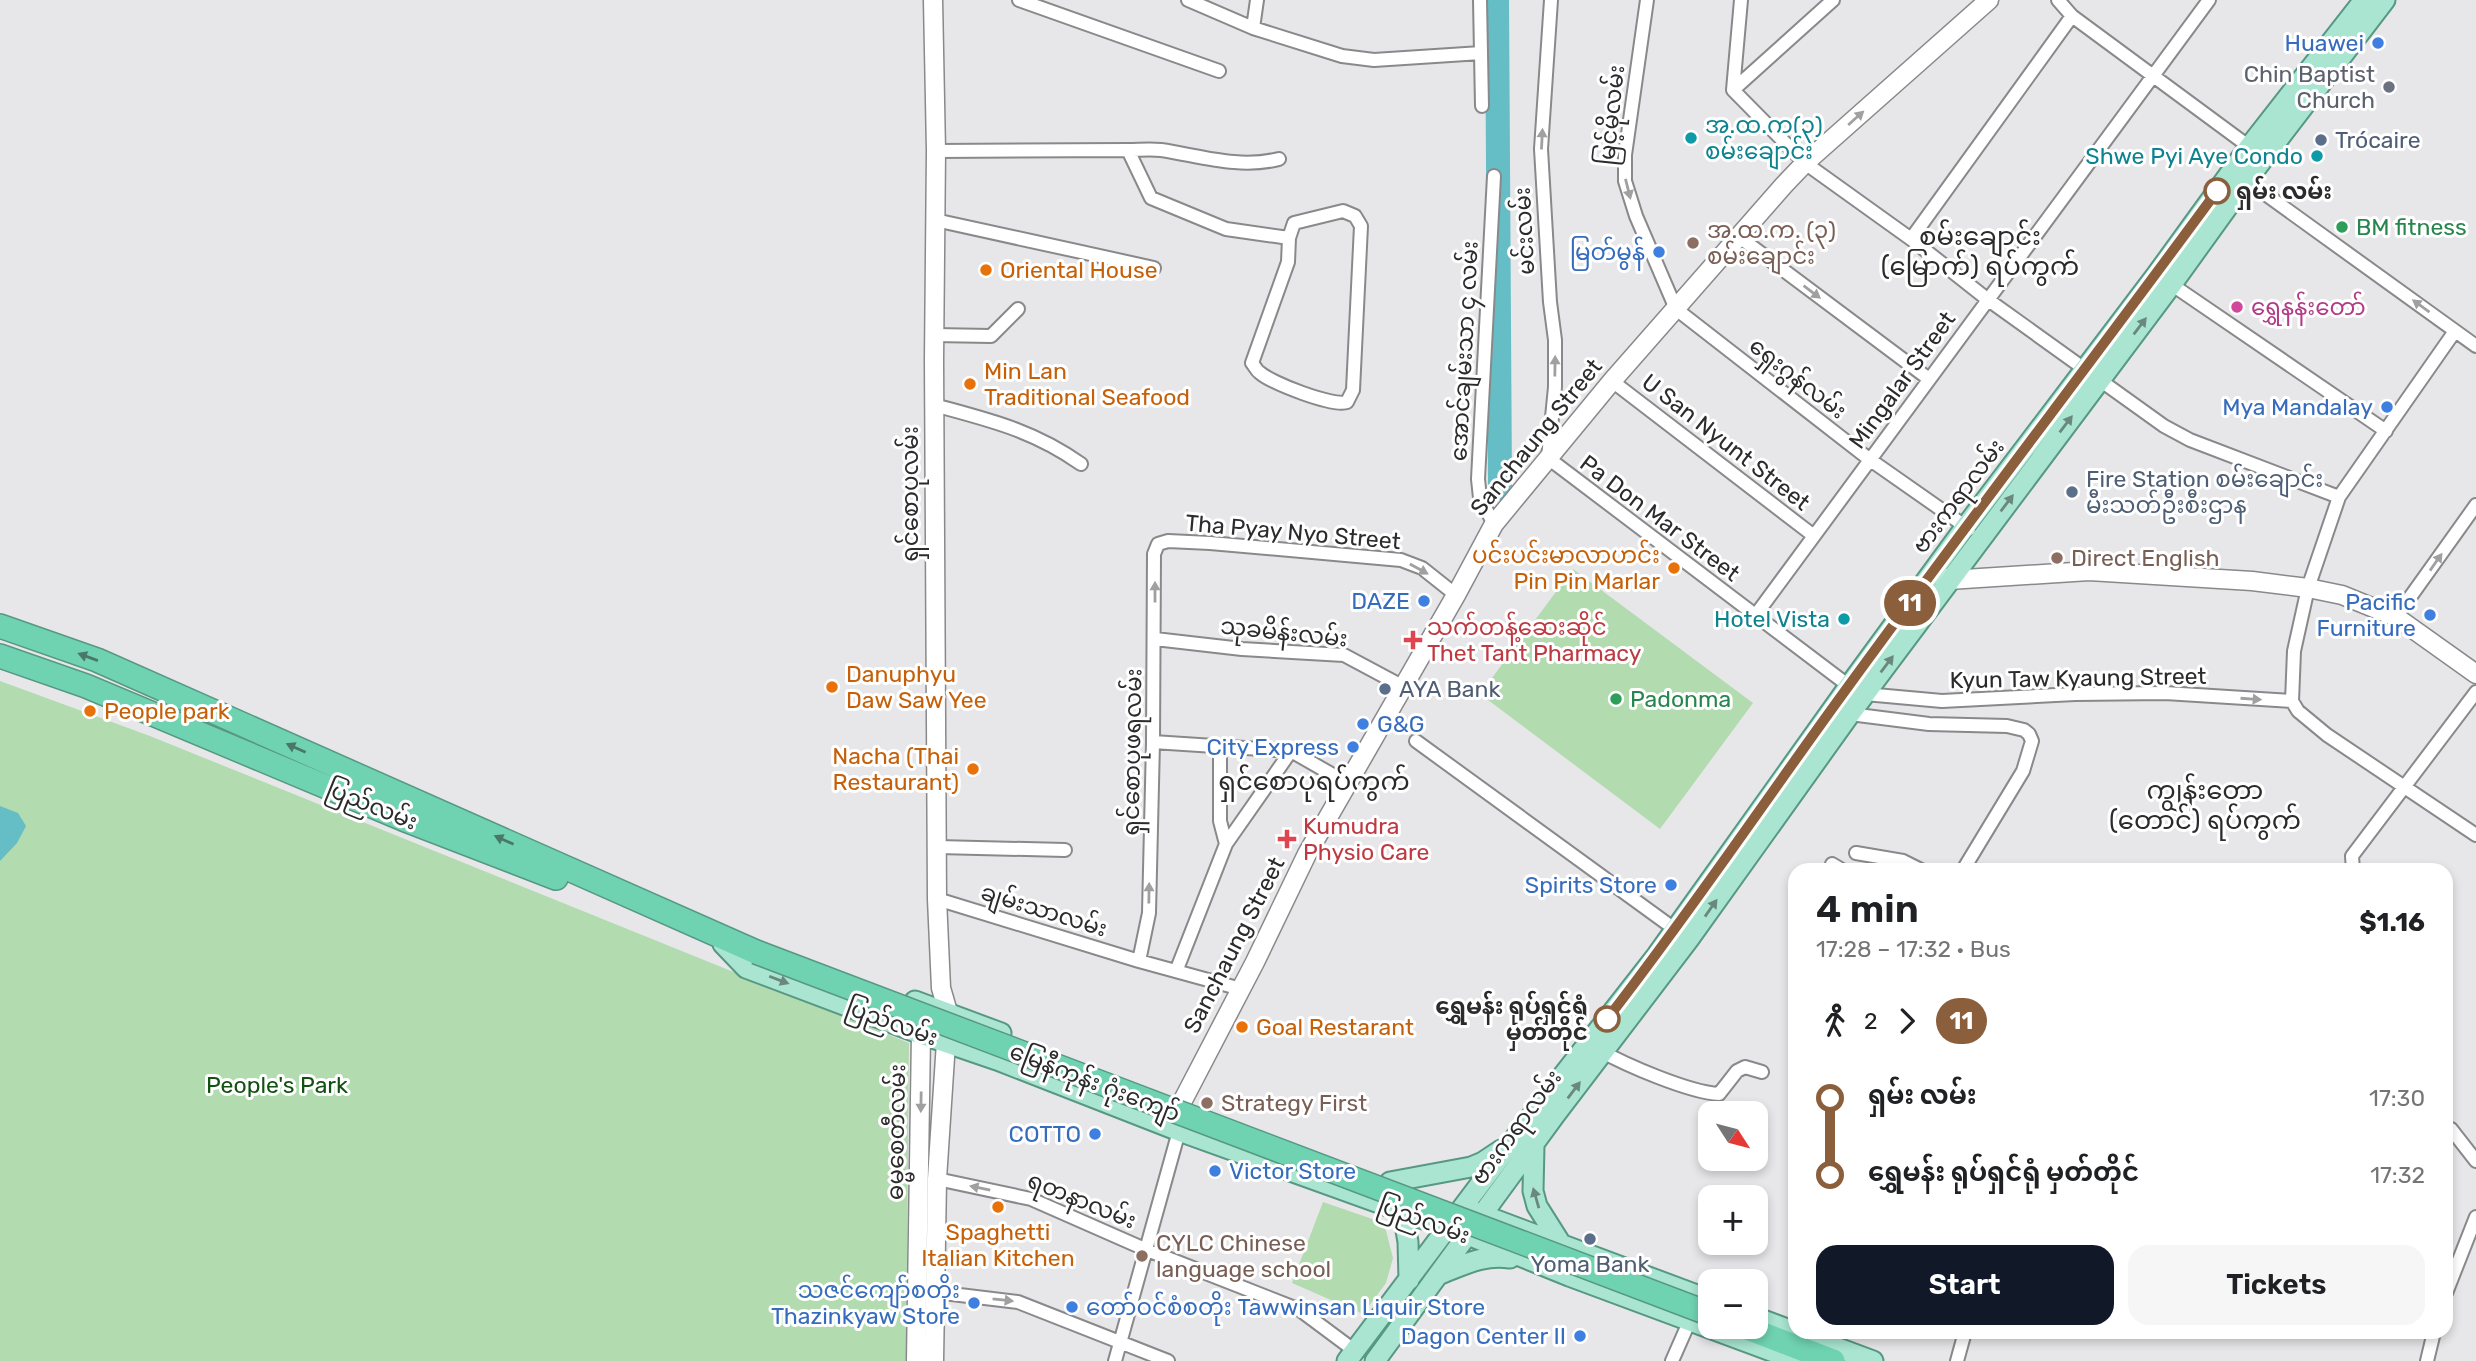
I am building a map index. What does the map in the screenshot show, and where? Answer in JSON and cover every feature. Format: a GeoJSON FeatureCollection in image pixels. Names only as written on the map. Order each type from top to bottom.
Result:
{"type":"FeatureCollection","features":[{"type":"Feature","properties":{"kind":"highway","name":"ပြည်လမ်း"},"geometry":{"type":"LineString","coordinates":[[0,625],[97,660],[723,940]]}},
{"type":"Feature","properties":{"kind":"highway","name":"ပြည်လမ်း"},"geometry":{"type":"LineString","coordinates":[[0,656],[86,687],[402,819],[723,940]]}},
{"type":"Feature","properties":{"kind":"highway","name":"မြေနီကုန်း ဂုံးကျော်"},"geometry":{"type":"LineString","coordinates":[[723,940],[1698,1316]]}},
{"type":"Feature","properties":{"kind":"highway"},"geometry":{"type":"LineString","coordinates":[[1768,1336],[1833,1361]]}},
{"type":"Feature","properties":{"kind":"main road","name":"ဗားကရာလမ်း"},"geometry":{"type":"LineString","coordinates":[[1409,1279],[1513,1142],[1595,1047],[1682,934],[1973,532],[2164,279],[2364,0]]}},
{"type":"Feature","properties":{"kind":"main road","name":"ဗားကရာလမ်း"},"geometry":{"type":"LineString","coordinates":[[2256,152],[2385,0]]}},
{"type":"Feature","properties":{"kind":"main road","name":"ဗားကရာလမ်း"},"geometry":{"type":"LineString","coordinates":[[1758,827],[1850,714],[1857,690]]}},
{"type":"Feature","properties":{"kind":"main road","name":"ပြည်လမ်း"},"geometry":{"type":"LineString","coordinates":[[723,940],[755,939],[1181,1104],[1698,1295]]}},
{"type":"Feature","properties":{"kind":"main road","name":"ပြည်လမ်း"},"geometry":{"type":"LineString","coordinates":[[723,940],[746,968],[1468,1235],[1528,1260],[1698,1316]]}},
{"type":"Feature","properties":{"kind":"main road","name":"ဗားကရာလမ်း"},"geometry":{"type":"LineString","coordinates":[[1375,1361],[1534,1145],[1595,1047]]}},
{"type":"Feature","properties":{"kind":"main road"},"geometry":{"type":"LineString","coordinates":[[1390,1182],[1471,1167],[1513,1142]]}},
{"type":"Feature","properties":{"kind":"main road"},"geometry":{"type":"LineString","coordinates":[[1534,1145],[1533,1191],[1537,1206],[1562,1244]]}},
{"type":"Feature","properties":{"kind":"main road"},"geometry":{"type":"LineString","coordinates":[[1351,1356],[1409,1279],[1403,1213]]}},
{"type":"Feature","properties":{"kind":"main road","name":"ဗားကရာလမ်း"},"geometry":{"type":"LineString","coordinates":[[1440,1275],[1482,1257],[1528,1260]]}},
{"type":"Feature","properties":{"kind":"main road"},"geometry":{"type":"LineString","coordinates":[[1768,1322],[1788,1329]]}},
{"type":"Feature","properties":{"kind":"main road","name":"ပြည်လမ်း"},"geometry":{"type":"LineString","coordinates":[[1749,1339],[1798,1361]]}},
{"type":"Feature","properties":{"kind":"main road"},"geometry":{"type":"LineString","coordinates":[[1814,1339],[1874,1361]]}},
{"type":"Feature","properties":{"kind":"street","name":"ရှင်စောပုလမ်း"},"geometry":{"type":"LineString","coordinates":[[933,0],[936,151],[934,405],[937,899],[941,988]]}},
{"type":"Feature","properties":{"kind":"street"},"geometry":{"type":"LineString","coordinates":[[1019,0],[1219,71]]}},
{"type":"Feature","properties":{"kind":"street"},"geometry":{"type":"LineString","coordinates":[[1188,0],[1253,28],[1342,56],[1374,61],[1481,53]]}},
{"type":"Feature","properties":{"kind":"street"},"geometry":{"type":"LineString","coordinates":[[1253,28],[1257,0]]}},
{"type":"Feature","properties":{"kind":"street"},"geometry":{"type":"LineString","coordinates":[[1480,0],[1482,106]]}},
{"type":"Feature","properties":{"kind":"street","name":"မင်းလမ်း"},"geometry":{"type":"LineString","coordinates":[[1548,458],[1555,387],[1555,340],[1550,302],[1541,149],[1551,0]]}},
{"type":"Feature","properties":{"kind":"street","name":"မြင့်မိုလမ်း"},"geometry":{"type":"LineString","coordinates":[[1647,0],[1625,155],[1625,181],[1636,216],[1675,309]]}},
{"type":"Feature","properties":{"kind":"street"},"geometry":{"type":"LineString","coordinates":[[1741,0],[1733,90],[1805,163],[1987,299],[2164,426],[2190,440],[2339,498]]}},
{"type":"Feature","properties":{"kind":"street"},"geometry":{"type":"LineString","coordinates":[[1733,90],[1833,0]]}},
{"type":"Feature","properties":{"kind":"street","name":"Sanchaung Street"},"geometry":{"type":"LineString","coordinates":[[1181,1104],[1307,854],[1494,524],[1612,381],[1805,163],[1989,0]]}},
{"type":"Feature","properties":{"kind":"street"},"geometry":{"type":"LineString","coordinates":[[2058,0],[2072,16],[2256,152]]}},
{"type":"Feature","properties":{"kind":"street","name":"Mingalar Street"},"geometry":{"type":"LineString","coordinates":[[1755,616],[2209,0]]}},
{"type":"Feature","properties":{"kind":"street"},"geometry":{"type":"LineString","coordinates":[[1910,239],[2072,16]]}},
{"type":"Feature","properties":{"kind":"street"},"geometry":{"type":"LineString","coordinates":[[1128,150],[1151,198],[1226,229],[1289,238]]}},
{"type":"Feature","properties":{"kind":"street"},"geometry":{"type":"LineString","coordinates":[[936,151],[1157,150],[1238,164],[1260,164],[1279,159]]}},
{"type":"Feature","properties":{"kind":"street"},"geometry":{"type":"LineString","coordinates":[[2239,175],[2476,345]]}},
{"type":"Feature","properties":{"kind":"street","name":"အောင်ချမ်းသာ ၄ လမ်း"},"geometry":{"type":"LineString","coordinates":[[1494,176],[1478,479],[1480,498],[1494,524]]}},
{"type":"Feature","properties":{"kind":"street"},"geometry":{"type":"LineString","coordinates":[[1343,211],[1354,216],[1360,226],[1353,390],[1347,402],[1339,405],[1293,389],[1258,372],[1252,363],[1288,262],[1289,238],[1294,223],[1343,211]]}},
{"type":"Feature","properties":{"kind":"street"},"geometry":{"type":"LineString","coordinates":[[935,220],[1154,268]]}},
{"type":"Feature","properties":{"kind":"street"},"geometry":{"type":"LineString","coordinates":[[1738,236],[1929,379]]}},
{"type":"Feature","properties":{"kind":"street"},"geometry":{"type":"LineString","coordinates":[[2164,279],[2386,431]]}},
{"type":"Feature","properties":{"kind":"street"},"geometry":{"type":"LineString","coordinates":[[934,335],[991,336],[1018,309]]}},
{"type":"Feature","properties":{"kind":"street","name":"ရှေးဂွန်လမ်း"},"geometry":{"type":"LineString","coordinates":[[1675,309],[1870,459],[1973,532]]}},
{"type":"Feature","properties":{"kind":"street"},"geometry":{"type":"LineString","coordinates":[[2455,331],[2339,498],[2308,588],[2294,651],[2292,701],[2298,710],[2327,735],[2476,835]]}},
{"type":"Feature","properties":{"kind":"street","name":"U San Nyunt Street"},"geometry":{"type":"LineString","coordinates":[[1612,381],[1814,536]]}},
{"type":"Feature","properties":{"kind":"street"},"geometry":{"type":"LineString","coordinates":[[934,405],[1014,427],[1061,450],[1081,464]]}},
{"type":"Feature","properties":{"kind":"street","name":"Pa Don Mar Street"},"geometry":{"type":"LineString","coordinates":[[1548,458],[1857,690]]}},
{"type":"Feature","properties":{"kind":"street"},"geometry":{"type":"LineString","coordinates":[[2396,617],[2476,505]]}},
{"type":"Feature","properties":{"kind":"street","name":"Tha Pyay Nyo Street"},"geometry":{"type":"LineString","coordinates":[[1158,544],[1168,541],[1210,543],[1401,560],[1422,568],[1456,595]]}},
{"type":"Feature","properties":{"kind":"street","name":"ရှင်စောပုဖရလမ်း"},"geometry":{"type":"LineString","coordinates":[[1139,961],[1149,914],[1155,639],[1154,554],[1158,544]]}},
{"type":"Feature","properties":{"kind":"street"},"geometry":{"type":"LineString","coordinates":[[1940,577],[2089,572],[2252,581],[2308,588],[2342,595],[2396,617],[2476,674]]}},
{"type":"Feature","properties":{"kind":"street","name":"သုခမိန်းလမ်း"},"geometry":{"type":"LineString","coordinates":[[1155,639],[1242,649],[1344,654],[1402,686]]}},
{"type":"Feature","properties":{"kind":"street","name":"Kyun Taw Kyaung Street"},"geometry":{"type":"LineString","coordinates":[[1857,690],[1942,701],[2075,694],[2165,693],[2292,701]]}},
{"type":"Feature","properties":{"kind":"street"},"geometry":{"type":"LineString","coordinates":[[2352,863],[2352,856],[2476,692]]}},
{"type":"Feature","properties":{"kind":"street"},"geometry":{"type":"LineString","coordinates":[[1850,714],[1929,724],[2007,726],[2029,734],[2032,741],[2022,771],[1967,863]]}},
{"type":"Feature","properties":{"kind":"street"},"geometry":{"type":"LineString","coordinates":[[1416,741],[1682,934]]}},
{"type":"Feature","properties":{"kind":"street"},"geometry":{"type":"LineString","coordinates":[[1153,742],[1291,751],[1347,783]]}},
{"type":"Feature","properties":{"kind":"street"},"geometry":{"type":"LineString","coordinates":[[1220,747],[1220,821],[1226,844]]}},
{"type":"Feature","properties":{"kind":"street"},"geometry":{"type":"LineString","coordinates":[[1177,969],[1226,844],[1291,751]]}},
{"type":"Feature","properties":{"kind":"street"},"geometry":{"type":"LineString","coordinates":[[937,847],[1066,850]]}},
{"type":"Feature","properties":{"kind":"street"},"geometry":{"type":"LineString","coordinates":[[1856,853],[1907,863]]}},
{"type":"Feature","properties":{"kind":"street","name":"ချမ်းသာလမ်း"},"geometry":{"type":"LineString","coordinates":[[937,899],[1139,961],[1177,969],[1241,989]]}},
{"type":"Feature","properties":{"kind":"street","name":"ဓမ္မစေတီလမ်း"},"geometry":{"type":"LineString","coordinates":[[934,1361],[937,1179],[945,1041],[939,1009],[941,988]]}},
{"type":"Feature","properties":{"kind":"street","name":"ဓမ္မစေတီလမ်း"},"geometry":{"type":"LineString","coordinates":[[916,1361],[921,1034],[939,1009]]}},
{"type":"Feature","properties":{"kind":"street"},"geometry":{"type":"LineString","coordinates":[[1595,1047],[1683,1086],[1709,1094],[1719,1094],[1737,1071],[1745,1067],[1762,1072]]}},
{"type":"Feature","properties":{"kind":"street"},"geometry":{"type":"LineString","coordinates":[[1115,1361],[1179,1130]]}},
{"type":"Feature","properties":{"kind":"street"},"geometry":{"type":"LineString","coordinates":[[2453,1135],[2476,1161]]}},
{"type":"Feature","properties":{"kind":"street","name":"ရတနာလမ်း"},"geometry":{"type":"LineString","coordinates":[[937,1179],[1031,1199],[1147,1250],[1300,1310],[1351,1356]]}},
{"type":"Feature","properties":{"kind":"street"},"geometry":{"type":"LineString","coordinates":[[2453,1276],[2475,1222]]}},
{"type":"Feature","properties":{"kind":"street"},"geometry":{"type":"LineString","coordinates":[[935,1292],[1018,1302],[1168,1361]]}},
{"type":"Feature","properties":{"kind":"street"},"geometry":{"type":"LineString","coordinates":[[1672,1361],[1698,1320]]}},
{"type":"Feature","properties":{"kind":"street"},"geometry":{"type":"LineString","coordinates":[[1957,1361],[1963,1339]]}},
{"type":"Feature","properties":{"kind":"street"},"geometry":{"type":"LineString","coordinates":[[2427,1361],[2432,1339]]}},
{"type":"Feature","properties":{"kind":"green space","name":"Padonma"},"geometry":{"type":"Polygon","coordinates":[[[1573,569],[1753,703],[1660,829],[1480,694],[1573,569]]]}},
{"type":"Feature","properties":{"kind":"green space","name":"People's Park"},"geometry":{"type":"Polygon","coordinates":[[[0,681],[150,736],[909,1043],[906,1361],[0,1361],[0,681]]]}},
{"type":"Feature","properties":{"kind":"green space"},"geometry":{"type":"Polygon","coordinates":[[[1323,1202],[1384,1223],[1393,1258],[1386,1283],[1363,1314],[1292,1283],[1323,1202]]]}},
{"type":"Feature","properties":{"kind":"water"},"geometry":{"type":"Polygon","coordinates":[[[0,806],[18,813],[26,826],[17,843],[0,861],[0,806]]]}},
{"type":"Feature","properties":{"kind":"waterway"},"geometry":{"type":"LineString","coordinates":[[1497,0],[1500,488]]}},
{"type":"Feature","properties":{"kind":"bus line","name":"11"},"geometry":{"type":"LineString","coordinates":[[1607,1019],[1657,955],[1966,526],[2217,191]]}},
{"type":"Feature","properties":{"kind":"place","name":"Huawei"},"geometry":{"type":"Point","coordinates":[2378,43]}},
{"type":"Feature","properties":{"kind":"place","name":"Chin Baptist Church"},"geometry":{"type":"Point","coordinates":[2389,87]}},
{"type":"Feature","properties":{"kind":"place","name":"အ.ထ.က(၃) စမ်းချောင်း"},"geometry":{"type":"Point","coordinates":[1691,138]}},
{"type":"Feature","properties":{"kind":"place","name":"Trócaire"},"geometry":{"type":"Point","coordinates":[2321,140]}},
{"type":"Feature","properties":{"kind":"place","name":"Shwe Pyi Aye Condo"},"geometry":{"type":"Point","coordinates":[2317,156]}},
{"type":"Feature","properties":{"kind":"place","name":"ရှမ်း လမ်း"},"geometry":{"type":"Point","coordinates":[2217,191]}},
{"type":"Feature","properties":{"kind":"place","name":"BM fitness"},"geometry":{"type":"Point","coordinates":[2342,227]}},
{"type":"Feature","properties":{"kind":"place","name":"အ.ထ.က. (၃) စမ်းချောင်း"},"geometry":{"type":"Point","coordinates":[1693,243]}},
{"type":"Feature","properties":{"kind":"place","name":"မြတ်မွန်"},"geometry":{"type":"Point","coordinates":[1659,252]}},
{"type":"Feature","properties":{"kind":"place","name":"Oriental House"},"geometry":{"type":"Point","coordinates":[986,270]}},
{"type":"Feature","properties":{"kind":"place","name":"ရွှေနန်းတော်"},"geometry":{"type":"Point","coordinates":[2237,307]}},
{"type":"Feature","properties":{"kind":"place","name":"Min Lan Traditional Seafood"},"geometry":{"type":"Point","coordinates":[970,384]}},
{"type":"Feature","properties":{"kind":"place","name":"Mya Mandalay"},"geometry":{"type":"Point","coordinates":[2387,407]}},
{"type":"Feature","properties":{"kind":"place","name":"Fire Station စမ်းချောင်း မီးသတ်ဦးစီးဌာန"},"geometry":{"type":"Point","coordinates":[2072,492]}},
{"type":"Feature","properties":{"kind":"place","name":"Direct English"},"geometry":{"type":"Point","coordinates":[2057,558]}},
{"type":"Feature","properties":{"kind":"place","name":"ပင်းပင်းမာလာဟင်း Pin Pin Marlar"},"geometry":{"type":"Point","coordinates":[1674,568]}},
{"type":"Feature","properties":{"kind":"place","name":"DAZE"},"geometry":{"type":"Point","coordinates":[1424,601]}},
{"type":"Feature","properties":{"kind":"place","name":"Pacific Furniture"},"geometry":{"type":"Point","coordinates":[2430,615]}},
{"type":"Feature","properties":{"kind":"place","name":"Hotel Vista"},"geometry":{"type":"Point","coordinates":[1844,619]}},
{"type":"Feature","properties":{"kind":"place","name":"သက်တန့်ဆေးဆိုင် Thet Tant Pharmacy"},"geometry":{"type":"Point","coordinates":[1413,640]}},
{"type":"Feature","properties":{"kind":"place","name":"Danuphyu Daw Saw Yee"},"geometry":{"type":"Point","coordinates":[832,687]}},
{"type":"Feature","properties":{"kind":"place","name":"AYA Bank"},"geometry":{"type":"Point","coordinates":[1385,689]}},
{"type":"Feature","properties":{"kind":"place","name":"Padonma"},"geometry":{"type":"Point","coordinates":[1616,699]}},
{"type":"Feature","properties":{"kind":"place","name":"People park"},"geometry":{"type":"Point","coordinates":[90,711]}},
{"type":"Feature","properties":{"kind":"place","name":"G&G"},"geometry":{"type":"Point","coordinates":[1363,724]}},
{"type":"Feature","properties":{"kind":"place","name":"City Express"},"geometry":{"type":"Point","coordinates":[1353,747]}},
{"type":"Feature","properties":{"kind":"place","name":"Nacha (Thai Restaurant)"},"geometry":{"type":"Point","coordinates":[973,769]}},
{"type":"Feature","properties":{"kind":"place","name":"Kumudra Physio Care"},"geometry":{"type":"Point","coordinates":[1287,839]}},
{"type":"Feature","properties":{"kind":"place","name":"Spirits Store"},"geometry":{"type":"Point","coordinates":[1671,885]}},
{"type":"Feature","properties":{"kind":"place","name":"ရွှေမန်း ရုပ်ရှင်ရုံ မှတ်တိုင်"},"geometry":{"type":"Point","coordinates":[1607,1019]}},
{"type":"Feature","properties":{"kind":"place","name":"Goal Restarant"},"geometry":{"type":"Point","coordinates":[1242,1027]}},
{"type":"Feature","properties":{"kind":"place","name":"Strategy First"},"geometry":{"type":"Point","coordinates":[1207,1103]}},
{"type":"Feature","properties":{"kind":"place","name":"COTTO"},"geometry":{"type":"Point","coordinates":[1095,1134]}},
{"type":"Feature","properties":{"kind":"place","name":"Victor Store"},"geometry":{"type":"Point","coordinates":[1215,1171]}},
{"type":"Feature","properties":{"kind":"place","name":"Spaghetti Italian Kitchen"},"geometry":{"type":"Point","coordinates":[998,1207]}},
{"type":"Feature","properties":{"kind":"place","name":"Yoma Bank"},"geometry":{"type":"Point","coordinates":[1590,1239]}},
{"type":"Feature","properties":{"kind":"place","name":"CYLC Chinese language school"},"geometry":{"type":"Point","coordinates":[1142,1256]}},
{"type":"Feature","properties":{"kind":"place","name":"သဇင်ကျော်စတိုး Thazinkyaw Store"},"geometry":{"type":"Point","coordinates":[974,1303]}},
{"type":"Feature","properties":{"kind":"place","name":"တော်ဝင်စံစတိုး Tawwinsan Liquir Store"},"geometry":{"type":"Point","coordinates":[1072,1307]}},
{"type":"Feature","properties":{"kind":"place","name":"Dagon Center II"},"geometry":{"type":"Point","coordinates":[1580,1336]}},
{"type":"Feature","properties":{"kind":"district","name":"စမ်းချောင်း (မြောက်) ရပ်ကွက်"},"geometry":{"type":"Point","coordinates":[1980,251]}},
{"type":"Feature","properties":{"kind":"district","name":"ရှင်စောပုရပ်ကွက်"},"geometry":{"type":"Point","coordinates":[1314,781]}},
{"type":"Feature","properties":{"kind":"district","name":"ကျွန်းတော (တောင်) ရပ်ကွက်"},"geometry":{"type":"Point","coordinates":[2205,805]}}]}
